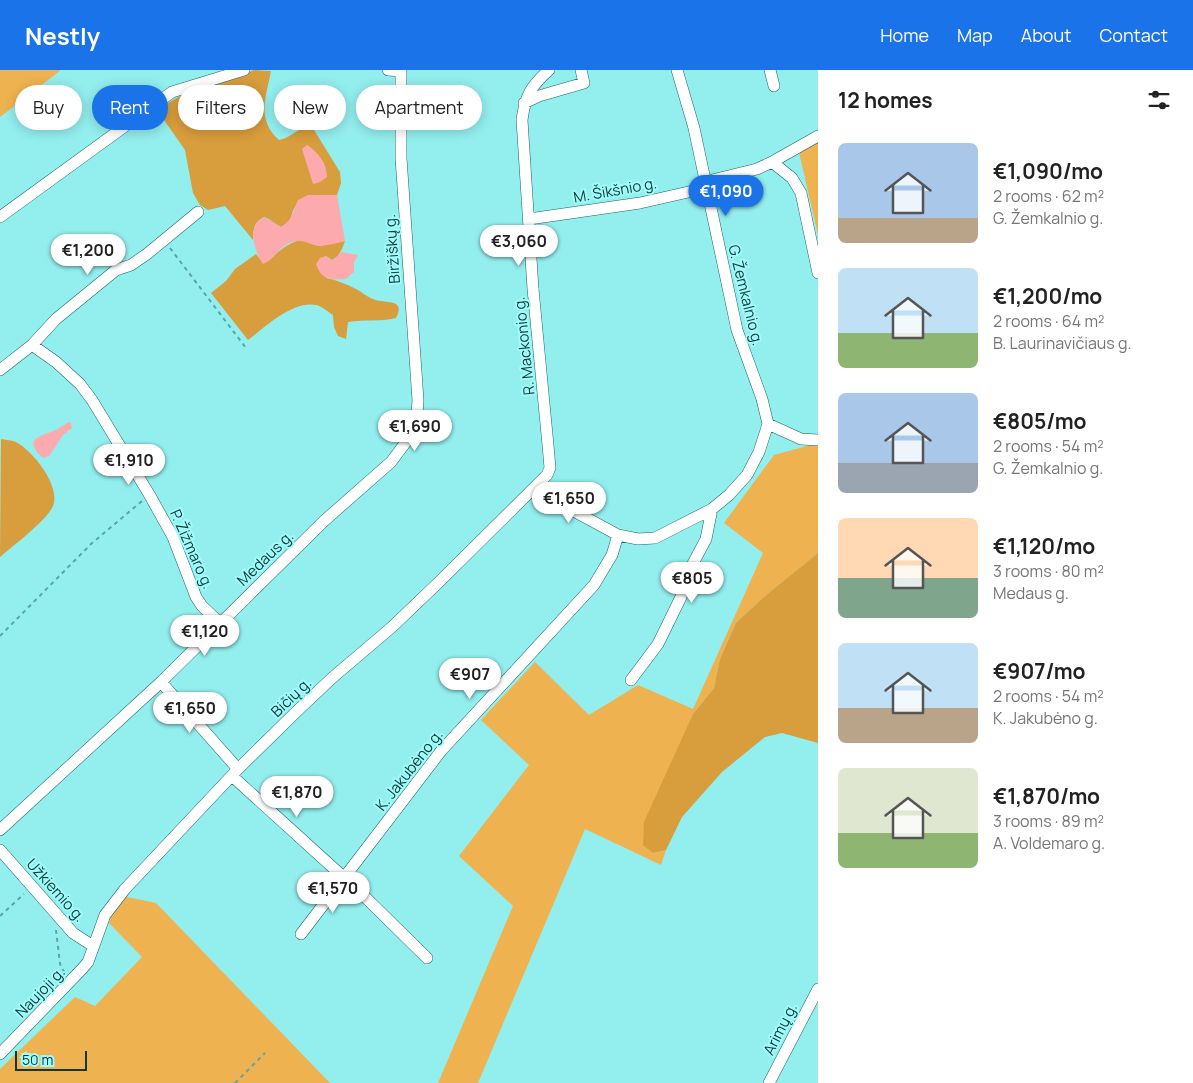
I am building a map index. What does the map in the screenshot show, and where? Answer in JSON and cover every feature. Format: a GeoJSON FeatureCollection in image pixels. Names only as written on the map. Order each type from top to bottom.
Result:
{"type":"FeatureCollection","features":[{"type":"Feature","properties":{"kind":"street"},"geometry":{"type":"LineString","coordinates":[[0,217],[172,92],[244,70]]}},
{"type":"Feature","properties":{"kind":"street"},"geometry":{"type":"LineString","coordinates":[[388,70],[401,70]]}},
{"type":"Feature","properties":{"kind":"street","name":"Biržiškų g."},"geometry":{"type":"LineString","coordinates":[[401,70],[401,158],[418,400],[417,414],[413,426]]}},
{"type":"Feature","properties":{"kind":"street","name":"R. Mackonio g."},"geometry":{"type":"LineString","coordinates":[[533,489],[547,476],[550,468],[533,289],[522,120],[524,103],[528,93],[550,70]]}},
{"type":"Feature","properties":{"kind":"street"},"geometry":{"type":"LineString","coordinates":[[524,103],[539,96],[584,83],[581,70]]}},
{"type":"Feature","properties":{"kind":"street","name":"G. Žemkalnio g."},"geometry":{"type":"LineString","coordinates":[[677,70],[694,128],[737,330],[762,399],[768,424]]}},
{"type":"Feature","properties":{"kind":"street"},"geometry":{"type":"LineString","coordinates":[[770,70],[774,86]]}},
{"type":"Feature","properties":{"kind":"street","name":"M. Šikšnio g."},"geometry":{"type":"LineString","coordinates":[[529,219],[640,203],[705,185],[772,162],[818,136]]}},
{"type":"Feature","properties":{"kind":"street"},"geometry":{"type":"LineString","coordinates":[[772,162],[792,178],[802,193],[818,273]]}},
{"type":"Feature","properties":{"kind":"street"},"geometry":{"type":"LineString","coordinates":[[0,370],[32,345],[56,319],[116,270],[131,265],[147,254],[198,212]]}},
{"type":"Feature","properties":{"kind":"street","name":"P. Žižmaro g."},"geometry":{"type":"LineString","coordinates":[[32,345],[56,362],[80,384],[92,400],[149,494],[172,538],[196,597],[202,606],[220,623]]}},
{"type":"Feature","properties":{"kind":"street"},"geometry":{"type":"LineString","coordinates":[[533,489],[618,535],[638,539],[655,538],[712,509],[730,495],[747,474],[759,452],[768,424],[801,439],[818,440]]}},
{"type":"Feature","properties":{"kind":"street","name":"Medaus g."},"geometry":{"type":"LineString","coordinates":[[0,830],[162,682],[324,521],[391,462],[409,438],[413,426]]}},
{"type":"Feature","properties":{"kind":"street","name":"Bičių g."},"geometry":{"type":"LineString","coordinates":[[93,946],[105,916],[115,900],[236,773],[332,678],[392,627],[452,570],[533,489]]}},
{"type":"Feature","properties":{"kind":"street"},"geometry":{"type":"LineString","coordinates":[[631,680],[658,644],[681,598],[689,571],[706,539],[712,509]]}},
{"type":"Feature","properties":{"kind":"street","name":"K. Jakubėno g."},"geometry":{"type":"LineString","coordinates":[[301,934],[441,751],[594,585],[612,555],[618,535]]}},
{"type":"Feature","properties":{"kind":"street"},"geometry":{"type":"LineString","coordinates":[[162,682],[236,773],[427,958]]}},
{"type":"Feature","properties":{"kind":"street","name":"Užkiemio g."},"geometry":{"type":"LineString","coordinates":[[0,850],[73,933],[93,946]]}},
{"type":"Feature","properties":{"kind":"street","name":"Naujoji g."},"geometry":{"type":"LineString","coordinates":[[0,1054],[70,983],[88,962],[93,946]]}},
{"type":"Feature","properties":{"kind":"street","name":"Arimų g."},"geometry":{"type":"LineString","coordinates":[[769,1083],[818,989]]}},
{"type":"Feature","properties":{"kind":"path"},"geometry":{"type":"LineString","coordinates":[[164,240],[246,348]]}},
{"type":"Feature","properties":{"kind":"path"},"geometry":{"type":"LineString","coordinates":[[0,636],[91,544],[149,494]]}},
{"type":"Feature","properties":{"kind":"path"},"geometry":{"type":"LineString","coordinates":[[0,916],[32,887]]}},
{"type":"Feature","properties":{"kind":"path"},"geometry":{"type":"LineString","coordinates":[[53,912],[60,964],[70,983]]}},
{"type":"Feature","properties":{"kind":"path"},"geometry":{"type":"LineString","coordinates":[[235,1083],[265,1053]]}},
{"type":"Feature","properties":{"kind":"shaded area"},"geometry":{"type":"Polygon","coordinates":[[[0,70],[61,70],[42,85],[15,85],[15,105],[0,117],[0,70]]]}},
{"type":"Feature","properties":{"kind":"shaded area"},"geometry":{"type":"Polygon","coordinates":[[[254,70],[271,71],[264,108],[264,85],[210,85],[254,70]]]}},
{"type":"Feature","properties":{"kind":"shaded area"},"geometry":{"type":"Polygon","coordinates":[[[178,97],[178,130],[264,130],[264,108],[267,124],[279,140],[299,130],[314,130],[340,172],[341,183],[337,195],[308,195],[293,210],[290,220],[281,227],[264,217],[255,226],[253,240],[225,206],[208,210],[200,205],[193,193],[185,150],[168,126],[168,103],[178,97]]]}},
{"type":"Feature","properties":{"kind":"shaded area"},"geometry":{"type":"Polygon","coordinates":[[[818,142],[818,235],[799,152],[818,142]]]}},
{"type":"Feature","properties":{"kind":"shaded area"},"geometry":{"type":"Polygon","coordinates":[[[307,145],[321,158],[327,172],[327,177],[313,184],[302,149],[307,145]]]}},
{"type":"Feature","properties":{"kind":"shaded area"},"geometry":{"type":"Polygon","coordinates":[[[308,195],[337,195],[345,241],[321,246],[301,241],[292,242],[284,246],[270,260],[263,264],[253,239],[253,232],[258,221],[264,217],[281,227],[290,218],[298,200],[308,195]]]}},
{"type":"Feature","properties":{"kind":"shaded area"},"geometry":{"type":"Polygon","coordinates":[[[297,241],[306,241],[319,246],[345,241],[335,258],[332,260],[326,256],[326,278],[349,285],[376,300],[396,304],[399,309],[396,318],[348,322],[346,339],[338,336],[334,327],[333,315],[316,305],[307,305],[289,310],[248,340],[211,293],[226,281],[235,269],[256,254],[263,263],[288,245],[297,241]]]}},
{"type":"Feature","properties":{"kind":"shaded area"},"geometry":{"type":"Polygon","coordinates":[[[341,252],[358,255],[354,262],[354,272],[346,279],[327,278],[321,273],[316,264],[320,258],[326,256],[332,260],[341,252]]]}},
{"type":"Feature","properties":{"kind":"shaded area"},"geometry":{"type":"Polygon","coordinates":[[[69,422],[72,428],[63,435],[49,456],[43,458],[35,448],[34,441],[40,436],[56,430],[69,422]]]}},
{"type":"Feature","properties":{"kind":"shaded area"},"geometry":{"type":"Polygon","coordinates":[[[1,439],[16,442],[30,453],[49,479],[54,498],[53,506],[44,519],[0,557],[1,439]]]}},
{"type":"Feature","properties":{"kind":"shaded area"},"geometry":{"type":"Polygon","coordinates":[[[818,443],[818,553],[765,596],[736,623],[720,659],[714,688],[693,714],[653,853],[666,850],[661,865],[585,829],[478,1083],[438,1083],[513,906],[459,856],[529,765],[481,720],[535,662],[589,715],[638,685],[693,709],[763,553],[724,523],[774,455],[818,443]]]}},
{"type":"Feature","properties":{"kind":"shaded area"},"geometry":{"type":"Polygon","coordinates":[[[818,553],[818,743],[782,733],[765,737],[722,772],[682,817],[666,850],[653,853],[643,845],[644,822],[693,714],[714,688],[720,659],[736,623],[765,596],[818,553]]]}},
{"type":"Feature","properties":{"kind":"shaded area"},"geometry":{"type":"Polygon","coordinates":[[[122,896],[156,903],[330,1083],[0,1083],[0,1069],[75,997],[95,1006],[142,957],[109,923],[113,910],[122,896]]]}}]}
